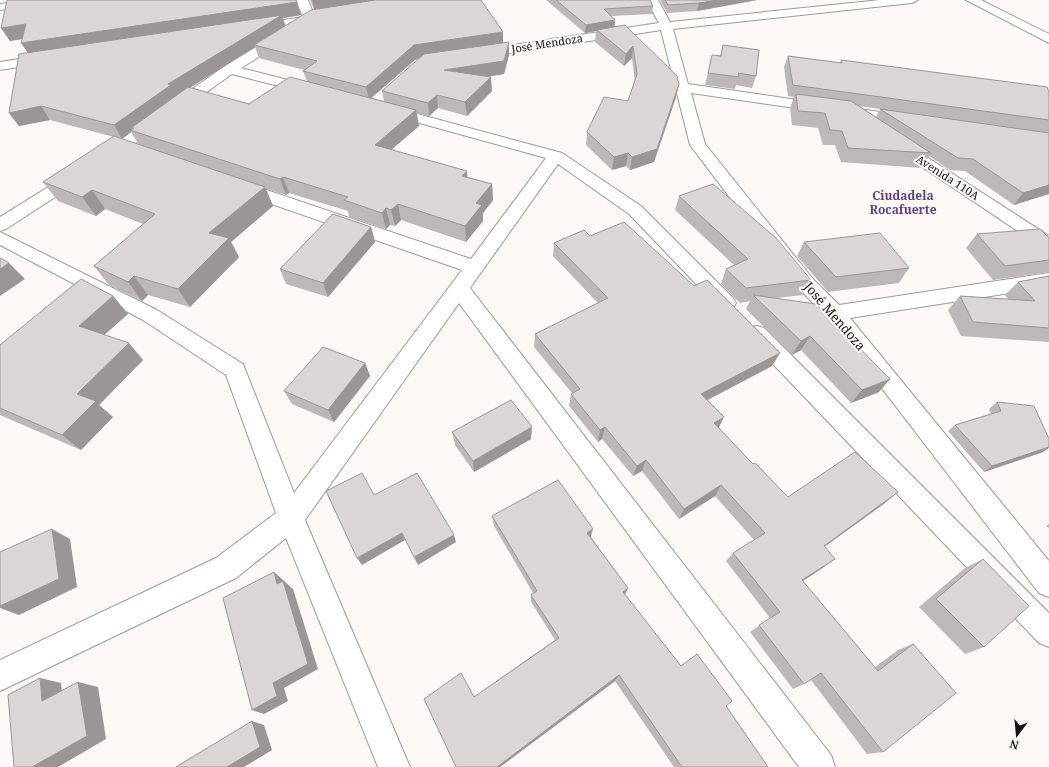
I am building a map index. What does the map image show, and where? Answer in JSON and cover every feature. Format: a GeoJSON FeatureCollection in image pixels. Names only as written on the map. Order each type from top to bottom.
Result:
{"type":"FeatureCollection","features":[{"type":"Feature","properties":{"kind":"street"},"geometry":{"type":"LineString","coordinates":[[0,7],[54,0]]}},
{"type":"Feature","properties":{"kind":"street"},"geometry":{"type":"LineString","coordinates":[[302,0],[310,19]]}},
{"type":"Feature","properties":{"kind":"street"},"geometry":{"type":"LineString","coordinates":[[652,0],[666,26]]}},
{"type":"Feature","properties":{"kind":"street","name":"José Mendoza"},"geometry":{"type":"LineString","coordinates":[[468,56],[618,32],[800,13],[887,1],[912,0]]}},
{"type":"Feature","properties":{"kind":"street"},"geometry":{"type":"LineString","coordinates":[[972,0],[1049,39]]}},
{"type":"Feature","properties":{"kind":"street"},"geometry":{"type":"LineString","coordinates":[[783,3],[800,13]]}},
{"type":"Feature","properties":{"kind":"street"},"geometry":{"type":"LineString","coordinates":[[240,30],[332,16]]}},
{"type":"Feature","properties":{"kind":"street"},"geometry":{"type":"LineString","coordinates":[[0,225],[129,149],[230,69],[310,19]]}},
{"type":"Feature","properties":{"kind":"street","name":"José Mendoza"},"geometry":{"type":"LineString","coordinates":[[666,26],[681,87],[698,145],[806,284],[836,313],[1049,583]]}},
{"type":"Feature","properties":{"kind":"street"},"geometry":{"type":"LineString","coordinates":[[0,66],[62,57]]}},
{"type":"Feature","properties":{"kind":"street"},"geometry":{"type":"LineString","coordinates":[[230,69],[320,92]]}},
{"type":"Feature","properties":{"kind":"street"},"geometry":{"type":"LineString","coordinates":[[681,87],[917,121]]}},
{"type":"Feature","properties":{"kind":"street"},"geometry":{"type":"LineString","coordinates":[[373,106],[556,156],[635,210],[1049,634]]}},
{"type":"Feature","properties":{"kind":"street","name":"Avenida 110A"},"geometry":{"type":"LineString","coordinates":[[847,112],[1049,244]]}},
{"type":"Feature","properties":{"kind":"street"},"geometry":{"type":"LineString","coordinates":[[0,676],[226,568],[291,518],[556,156]]}},
{"type":"Feature","properties":{"kind":"street"},"geometry":{"type":"LineString","coordinates":[[225,182],[475,267]]}},
{"type":"Feature","properties":{"kind":"street"},"geometry":{"type":"LineString","coordinates":[[0,238],[150,315],[235,370],[291,518],[394,767]]}},
{"type":"Feature","properties":{"kind":"street"},"geometry":{"type":"LineString","coordinates":[[836,313],[1049,280]]}},
{"type":"Feature","properties":{"kind":"street"},"geometry":{"type":"LineString","coordinates":[[459,288],[819,767]]}},
{"type":"Feature","properties":{"kind":"building"},"geometry":{"type":"Polygon","coordinates":[[[7,0],[296,0],[297,2],[21,43],[26,24],[1,28],[7,0]]]}},
{"type":"Feature","properties":{"kind":"building"},"geometry":{"type":"Polygon","coordinates":[[[375,0],[481,0],[503,32],[414,45],[366,87],[303,71],[317,61],[254,45],[311,10],[375,0]]]}},
{"type":"Feature","properties":{"kind":"building"},"geometry":{"type":"Polygon","coordinates":[[[556,0],[650,0],[653,6],[604,9],[615,20],[586,25],[556,0]]]}},
{"type":"Feature","properties":{"kind":"building"},"geometry":{"type":"Polygon","coordinates":[[[665,0],[718,0],[668,5],[665,0]]]}},
{"type":"Feature","properties":{"kind":"building"},"geometry":{"type":"Polygon","coordinates":[[[282,15],[168,84],[171,85],[114,125],[41,106],[9,113],[19,54],[282,15]]]}},
{"type":"Feature","properties":{"kind":"building"},"geometry":{"type":"Polygon","coordinates":[[[625,25],[677,76],[679,84],[657,149],[632,157],[628,153],[614,157],[587,132],[604,97],[628,101],[637,74],[633,46],[626,54],[597,30],[625,25]]]}},
{"type":"Feature","properties":{"kind":"building"},"geometry":{"type":"Polygon","coordinates":[[[509,42],[504,61],[444,70],[491,77],[465,102],[437,95],[428,103],[382,91],[424,54],[509,42]]]}},
{"type":"Feature","properties":{"kind":"building"},"geometry":{"type":"Polygon","coordinates":[[[723,45],[759,50],[756,76],[738,73],[739,77],[708,73],[712,55],[721,56],[723,45]]]}},
{"type":"Feature","properties":{"kind":"building"},"geometry":{"type":"Polygon","coordinates":[[[788,56],[842,63],[841,60],[1047,87],[1049,92],[1049,120],[793,85],[788,56]]]}},
{"type":"Feature","properties":{"kind":"building"},"geometry":{"type":"Polygon","coordinates":[[[290,77],[416,110],[375,145],[467,171],[462,176],[492,184],[476,203],[482,205],[465,226],[398,204],[391,210],[386,208],[382,213],[344,200],[348,197],[283,177],[280,179],[130,130],[188,87],[249,104],[290,77]]]}},
{"type":"Feature","properties":{"kind":"building"},"geometry":{"type":"Polygon","coordinates":[[[796,94],[851,101],[931,153],[848,148],[842,131],[830,130],[825,113],[798,111],[796,94]]]}},
{"type":"Feature","properties":{"kind":"building"},"geometry":{"type":"Polygon","coordinates":[[[880,109],[1049,133],[1049,185],[1023,193],[973,159],[958,158],[880,109]]]}},
{"type":"Feature","properties":{"kind":"building"},"geometry":{"type":"Polygon","coordinates":[[[114,136],[265,187],[209,233],[229,238],[178,289],[134,276],[128,282],[94,266],[155,214],[92,190],[82,197],[43,182],[114,136]]]}},
{"type":"Feature","properties":{"kind":"building"},"geometry":{"type":"Polygon","coordinates":[[[713,184],[776,238],[811,280],[746,288],[726,269],[748,259],[679,196],[713,184]]]}},
{"type":"Feature","properties":{"kind":"building"},"geometry":{"type":"Polygon","coordinates":[[[333,214],[371,227],[323,283],[280,269],[333,214]]]}},
{"type":"Feature","properties":{"kind":"building"},"geometry":{"type":"Polygon","coordinates":[[[624,222],[694,286],[707,280],[780,353],[701,394],[724,417],[714,423],[753,464],[755,463],[788,497],[855,452],[898,492],[824,546],[835,559],[802,580],[878,671],[913,644],[956,693],[883,752],[821,673],[804,684],[759,625],[780,612],[733,553],[765,533],[721,485],[684,509],[646,460],[637,466],[605,427],[600,430],[571,394],[580,389],[535,334],[608,298],[554,243],[584,230],[590,236],[624,222]]]}},
{"type":"Feature","properties":{"kind":"building"},"geometry":{"type":"Polygon","coordinates":[[[1040,229],[1049,238],[1049,260],[1005,266],[977,234],[1040,229]]]}},
{"type":"Feature","properties":{"kind":"building"},"geometry":{"type":"Polygon","coordinates":[[[880,233],[909,268],[836,277],[804,242],[880,233]]]}},
{"type":"Feature","properties":{"kind":"building"},"geometry":{"type":"Polygon","coordinates":[[[0,258],[9,263],[0,269],[0,258]]]}},
{"type":"Feature","properties":{"kind":"building"},"geometry":{"type":"Polygon","coordinates":[[[1049,276],[1049,328],[973,322],[960,296],[1035,301],[1018,282],[1049,276]]]}},
{"type":"Feature","properties":{"kind":"building"},"geometry":{"type":"Polygon","coordinates":[[[81,279],[113,296],[79,326],[129,343],[77,394],[96,401],[62,435],[0,408],[0,345],[81,279]]]}},
{"type":"Feature","properties":{"kind":"building"},"geometry":{"type":"Polygon","coordinates":[[[753,295],[816,304],[890,379],[862,390],[810,336],[801,341],[753,295]]]}},
{"type":"Feature","properties":{"kind":"building"},"geometry":{"type":"Polygon","coordinates":[[[323,347],[365,363],[328,410],[284,391],[323,347]]]}},
{"type":"Feature","properties":{"kind":"building"},"geometry":{"type":"Polygon","coordinates":[[[511,400],[532,427],[473,461],[452,432],[511,400]]]}},
{"type":"Feature","properties":{"kind":"building"},"geometry":{"type":"Polygon","coordinates":[[[997,402],[1034,406],[1049,439],[1049,447],[992,466],[955,425],[1001,411],[997,402]]]}},
{"type":"Feature","properties":{"kind":"building"},"geometry":{"type":"Polygon","coordinates":[[[362,473],[374,495],[417,473],[454,535],[414,557],[402,533],[357,558],[326,491],[362,473]]]}},
{"type":"Feature","properties":{"kind":"building"},"geometry":{"type":"Polygon","coordinates":[[[558,480],[593,529],[587,533],[628,588],[623,592],[681,666],[697,654],[732,701],[726,706],[768,767],[682,767],[619,675],[497,767],[456,767],[424,699],[461,673],[474,697],[559,638],[531,595],[537,591],[492,516],[558,480]]]}},
{"type":"Feature","properties":{"kind":"building"},"geometry":{"type":"Polygon","coordinates":[[[52,529],[59,579],[0,606],[0,552],[52,529]]]}},
{"type":"Feature","properties":{"kind":"building"},"geometry":{"type":"Polygon","coordinates":[[[983,559],[1029,606],[984,647],[936,599],[983,559]]]}},
{"type":"Feature","properties":{"kind":"building"},"geometry":{"type":"Polygon","coordinates":[[[274,572],[277,584],[283,581],[308,664],[273,683],[277,696],[252,710],[223,598],[274,572]]]}},
{"type":"Feature","properties":{"kind":"building"},"geometry":{"type":"Polygon","coordinates":[[[40,678],[42,701],[78,682],[87,736],[32,767],[14,767],[8,695],[40,678]]]}},
{"type":"Feature","properties":{"kind":"building"},"geometry":{"type":"Polygon","coordinates":[[[252,721],[260,747],[227,767],[176,767],[252,721]]]}},
{"type":"Feature","properties":{"kind":"district","name":"Ciudadela Rocafuerte"},"geometry":{"type":"Point","coordinates":[903,202]}}]}
